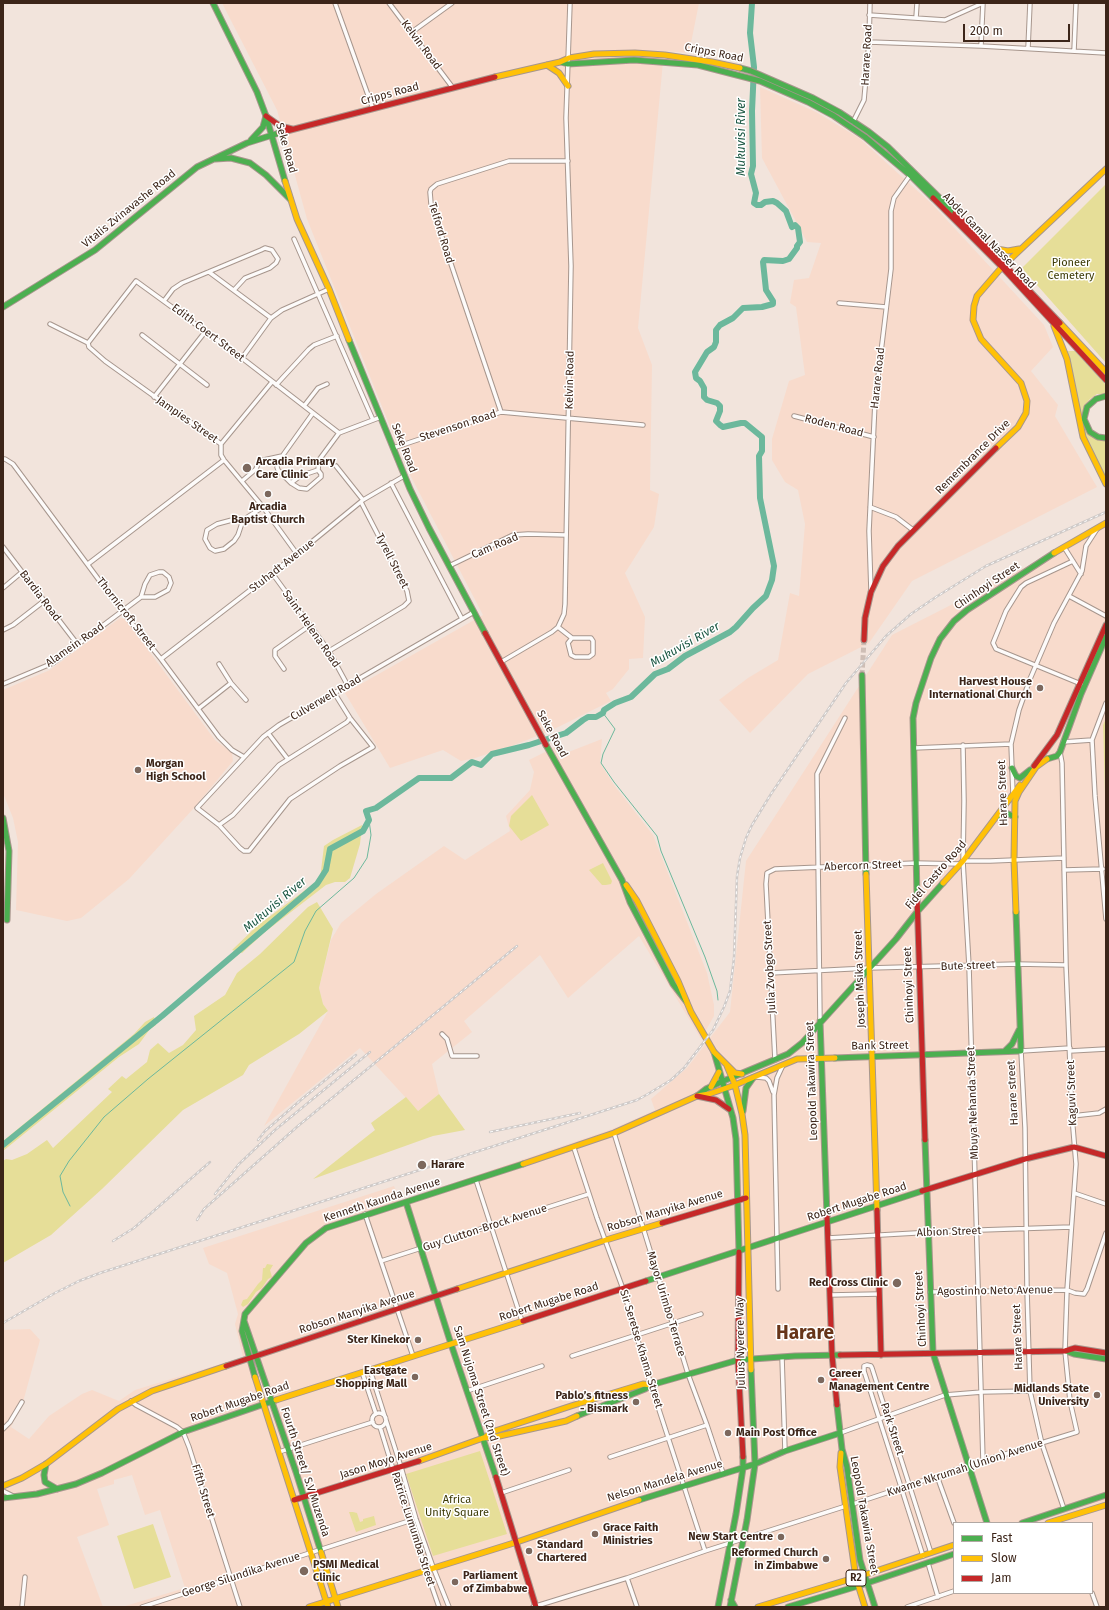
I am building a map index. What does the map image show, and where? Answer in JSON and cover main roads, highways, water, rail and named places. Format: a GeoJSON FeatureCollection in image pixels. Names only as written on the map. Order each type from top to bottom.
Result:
{"type":"FeatureCollection","features":[{"type":"Feature","properties":{"kind":"main road","name":"Seke Road"},"geometry":{"type":"LineString","coordinates":[[213,3],[237,50],[266,116],[291,200],[304,237],[328,290],[404,476],[449,566],[622,880],[633,909],[673,984],[686,1001],[714,1052]]}},
{"type":"Feature","properties":{"kind":"main road","name":"Cripps Road"},"geometry":{"type":"LineString","coordinates":[[569,61],[594,54],[616,53],[665,55],[712,62],[751,71],[813,98],[852,124]]}},
{"type":"Feature","properties":{"kind":"main road","name":"Cripps Road"},"geometry":{"type":"LineString","coordinates":[[272,135],[452,88],[569,61],[624,60],[698,65],[760,81],[852,124]]}},
{"type":"Feature","properties":{"kind":"main road"},"geometry":{"type":"LineString","coordinates":[[547,65],[560,73],[568,86]]}},
{"type":"Feature","properties":{"kind":"main road"},"geometry":{"type":"LineString","coordinates":[[247,143],[255,137],[263,127],[266,116],[280,126],[294,129]]}},
{"type":"Feature","properties":{"kind":"main road","name":"Abdel Gamal Nasser Road"},"geometry":{"type":"LineString","coordinates":[[852,124],[883,143],[1106,372]]}},
{"type":"Feature","properties":{"kind":"main road","name":"Vitalis Zvinavashe Road"},"geometry":{"type":"LineString","coordinates":[[3,306],[24,295],[95,250],[197,167],[247,143],[272,135]]}},
{"type":"Feature","properties":{"kind":"main road"},"geometry":{"type":"LineString","coordinates":[[211,160],[231,158],[250,163],[266,175],[291,200]]}},
{"type":"Feature","properties":{"kind":"main road","name":"Remembrance Drive"},"geometry":{"type":"LineString","coordinates":[[864,640],[865,618],[871,592],[883,566],[913,530],[1018,427],[1026,413],[1027,401],[1022,383],[980,339],[973,320],[974,306],[977,296],[1020,248],[1105,168]]}},
{"type":"Feature","properties":{"kind":"main road","name":"Abdel Gamal Nasser Road"},"geometry":{"type":"LineString","coordinates":[[912,173],[987,246],[1052,322],[1106,380]]}},
{"type":"Feature","properties":{"kind":"main road"},"geometry":{"type":"LineString","coordinates":[[987,246],[997,250],[1008,251],[1020,248]]}},
{"type":"Feature","properties":{"kind":"main road"},"geometry":{"type":"LineString","coordinates":[[1052,322],[1067,359],[1083,437],[1106,484]]}},
{"type":"Feature","properties":{"kind":"main road"},"geometry":{"type":"LineString","coordinates":[[1106,396],[1096,399],[1087,407],[1084,419],[1090,432],[1098,437],[1106,438]]}},
{"type":"Feature","properties":{"kind":"main road","name":"Chinhoyi Street"},"geometry":{"type":"LineString","coordinates":[[987,1522],[970,1465],[933,1354],[927,1232],[927,1190],[918,968],[913,718],[931,658],[940,638],[954,620],[1064,547],[1106,523]]}},
{"type":"Feature","properties":{"kind":"main road","name":"Fidel Castro Road"},"geometry":{"type":"LineString","coordinates":[[1061,750],[1092,652],[1106,625]]}},
{"type":"Feature","properties":{"kind":"main road","name":"Fidel Castro Road"},"geometry":{"type":"LineString","coordinates":[[697,1096],[711,1087],[788,1054],[802,1043],[820,1021],[896,939],[917,912],[962,863],[1030,770],[1052,743],[1106,637]]}},
{"type":"Feature","properties":{"kind":"main road","name":"Joseph Msika Street"},"geometry":{"type":"LineString","coordinates":[[862,675],[869,968],[878,1235],[878,1294],[881,1355]]}},
{"type":"Feature","properties":{"kind":"main road"},"geometry":{"type":"LineString","coordinates":[[1046,750],[1053,757],[1061,750],[1058,744],[1052,743]]}},
{"type":"Feature","properties":{"kind":"main road","name":"Harare Street"},"geometry":{"type":"LineString","coordinates":[[1020,1026],[1014,860],[1015,801],[1019,792],[1041,762],[1053,757]]}},
{"type":"Feature","properties":{"kind":"main road"},"geometry":{"type":"LineString","coordinates":[[1012,768],[1016,776],[1020,778],[1030,770]]}},
{"type":"Feature","properties":{"kind":"main road"},"geometry":{"type":"LineString","coordinates":[[997,817],[1006,813],[1015,818]]}},
{"type":"Feature","properties":{"kind":"main road"},"geometry":{"type":"LineString","coordinates":[[3,818],[9,851],[10,881],[7,920]]}},
{"type":"Feature","properties":{"kind":"main road","name":"Leopold Takawira Street"},"geometry":{"type":"LineString","coordinates":[[820,1021],[832,1355],[842,1449],[847,1467],[864,1575],[874,1607]]}},
{"type":"Feature","properties":{"kind":"main road"},"geometry":{"type":"LineString","coordinates":[[1005,1051],[1016,1037],[1020,1026]]}},
{"type":"Feature","properties":{"kind":"main road","name":"Harare street"},"geometry":{"type":"LineString","coordinates":[[1020,1026],[1021,1051]]}},
{"type":"Feature","properties":{"kind":"main road","name":"Bank Street"},"geometry":{"type":"LineString","coordinates":[[697,1096],[724,1089],[797,1059],[1021,1051]]}},
{"type":"Feature","properties":{"kind":"main road"},"geometry":{"type":"LineString","coordinates":[[714,1052],[735,1073],[742,1074]]}},
{"type":"Feature","properties":{"kind":"main road","name":"Julius Nyerere Way"},"geometry":{"type":"LineString","coordinates":[[714,1052],[735,1124],[739,1251],[738,1360],[743,1468],[718,1607]]}},
{"type":"Feature","properties":{"kind":"main road","name":"Julius Nyerere Way"},"geometry":{"type":"LineString","coordinates":[[727,1066],[742,1114],[745,1135],[746,1198],[749,1247],[750,1358],[755,1464],[730,1607]]}},
{"type":"Feature","properties":{"kind":"main road"},"geometry":{"type":"LineString","coordinates":[[711,1087],[719,1072]]}},
{"type":"Feature","properties":{"kind":"main road"},"geometry":{"type":"LineString","coordinates":[[742,1114],[746,1088],[754,1077]]}},
{"type":"Feature","properties":{"kind":"main road"},"geometry":{"type":"LineString","coordinates":[[697,1096],[716,1100],[725,1105],[731,1111]]}},
{"type":"Feature","properties":{"kind":"main road","name":"Kenneth Kaunda Avenue"},"geometry":{"type":"LineString","coordinates":[[244,1321],[245,1314],[250,1307],[312,1237],[326,1228],[365,1214],[574,1148],[614,1133],[697,1096]]}},
{"type":"Feature","properties":{"kind":"main road","name":"Robert Mugabe Road"},"geometry":{"type":"LineString","coordinates":[[3,1498],[37,1494],[76,1484],[102,1473],[182,1432],[272,1401],[522,1322],[976,1174],[1025,1159],[1074,1147],[1106,1156]]}},
{"type":"Feature","properties":{"kind":"main road","name":"Robson Manyika Avenue"},"geometry":{"type":"LineString","coordinates":[[3,1486],[22,1478],[46,1464],[118,1409],[152,1391],[606,1240],[746,1198]]}},
{"type":"Feature","properties":{"kind":"main road","name":"Sam Nujoma Street (2nd Street)"},"geometry":{"type":"LineString","coordinates":[[406,1202],[451,1344],[517,1542],[535,1607]]}},
{"type":"Feature","properties":{"kind":"main road"},"geometry":{"type":"LineString","coordinates":[[244,1321],[242,1331],[263,1405],[327,1604]]}},
{"type":"Feature","properties":{"kind":"main road","name":"Fourth Street/ S.V Muzenda"},"geometry":{"type":"LineString","coordinates":[[244,1321],[257,1355],[288,1449],[338,1607]]}},
{"type":"Feature","properties":{"kind":"main road","name":"Jason Moyo Avenue"},"geometry":{"type":"LineString","coordinates":[[483,1438],[495,1437],[566,1421],[645,1389],[651,1385],[738,1360],[750,1358],[1065,1351],[1076,1348],[1106,1352]]}},
{"type":"Feature","properties":{"kind":"main road","name":"Jason Moyo Avenue"},"geometry":{"type":"LineString","coordinates":[[1065,1351],[1074,1354],[1106,1359]]}},
{"type":"Feature","properties":{"kind":"main road","name":"Jason Moyo Avenue"},"geometry":{"type":"LineString","coordinates":[[294,1500],[393,1470],[483,1438],[492,1432],[571,1406],[644,1384],[651,1385]]}},
{"type":"Feature","properties":{"kind":"main road","name":"Nelson Mandela Avenue"},"geometry":{"type":"LineString","coordinates":[[309,1607],[327,1604],[335,1598],[517,1542],[604,1511],[743,1468],[785,1451],[840,1434]]}},
{"type":"Feature","properties":{"kind":"main road","name":"Leopold Takawira Street"},"geometry":{"type":"LineString","coordinates":[[842,1449],[840,1467],[856,1578],[865,1607]]}},
{"type":"Feature","properties":{"kind":"main road"},"geometry":{"type":"LineString","coordinates":[[46,1464],[44,1475],[45,1482],[48,1485],[58,1489]]}},
{"type":"Feature","properties":{"kind":"main road"},"geometry":{"type":"LineString","coordinates":[[1025,1522],[1106,1495]]}},
{"type":"Feature","properties":{"kind":"main road"},"geometry":{"type":"LineString","coordinates":[[1051,1522],[1106,1505]]}},
{"type":"Feature","properties":{"kind":"main road","name":"R2"},"geometry":{"type":"LineString","coordinates":[[758,1607],[856,1578],[953,1546]]}},
{"type":"Feature","properties":{"kind":"main road","name":"R2"},"geometry":{"type":"LineString","coordinates":[[788,1607],[858,1586],[953,1554]]}},
{"type":"Feature","properties":{"kind":"main road"},"geometry":{"type":"LineString","coordinates":[[731,1600],[735,1607]]}},
{"type":"Feature","properties":{"kind":"waterway","name":"Mukuvisi River"},"geometry":{"type":"LineString","coordinates":[[3,1145],[162,1016],[317,884],[326,870],[330,849],[363,831],[369,820],[366,811],[376,808],[419,778],[451,778],[472,762],[481,765],[492,754],[529,745],[566,733],[588,717],[596,717],[615,703],[631,697],[655,674],[668,669],[685,656],[730,632],[766,596],[772,580],[774,566],[760,498],[759,456],[762,451],[762,437],[745,423],[723,427],[720,425],[716,421],[720,411],[720,406],[704,397],[704,388],[700,381],[696,378],[695,372],[707,352],[714,347],[716,342],[716,330],[720,325],[733,318],[743,308],[762,307],[773,304],[773,301],[766,290],[763,262],[764,260],[783,261],[789,259],[800,242],[798,228],[795,225],[792,227],[786,211],[777,203],[773,201],[765,202],[761,205],[754,203],[756,193],[751,174],[753,166],[752,111],[754,67],[750,33],[752,3]]}},
{"type":"Feature","properties":{"kind":"waterway"},"geometry":{"type":"LineString","coordinates":[[603,713],[615,729],[603,754],[601,763],[614,782],[657,836],[661,851],[705,957],[717,991],[718,1000]]}},
{"type":"Feature","properties":{"kind":"waterway"},"geometry":{"type":"LineString","coordinates":[[70,1206],[63,1192],[60,1176],[69,1161],[104,1117],[148,1079],[294,962],[305,931],[316,911],[354,878],[367,858],[371,835],[369,820]]}},
{"type":"Feature","properties":{"kind":"tunnel"},"geometry":{"type":"LineString","coordinates":[[862,675],[864,640]]}},
{"type":"Feature","properties":{"kind":"railway"},"geometry":{"type":"LineString","coordinates":[[3,1323],[55,1293],[79,1281],[100,1273],[637,1100],[671,1080],[684,1068],[713,1030],[730,991],[734,958],[737,876],[740,858],[746,838],[752,825],[771,794],[846,683],[886,636],[911,614],[936,597],[986,566],[1106,512]]}},
{"type":"Feature","properties":{"kind":"railway"},"geometry":{"type":"LineString","coordinates":[[197,1220],[204,1209],[298,1126],[517,946]]}},
{"type":"Feature","properties":{"kind":"railway"},"geometry":{"type":"LineString","coordinates":[[215,1194],[239,1164],[275,1130],[370,1052]]}},
{"type":"Feature","properties":{"kind":"railway"},"geometry":{"type":"LineString","coordinates":[[258,1140],[265,1131],[356,1055]]}},
{"type":"Feature","properties":{"kind":"railway"},"geometry":{"type":"LineString","coordinates":[[490,1132],[580,1113]]}},
{"type":"Feature","properties":{"kind":"railway"},"geometry":{"type":"LineString","coordinates":[[113,1241],[134,1228],[210,1162]]}},
{"type":"Feature","properties":{"kind":"place","name":"Arcadia Primary Care Clinic"},"geometry":{"type":"Point","coordinates":[247,468]}},
{"type":"Feature","properties":{"kind":"place","name":"Arcadia Baptist Church"},"geometry":{"type":"Point","coordinates":[268,494]}},
{"type":"Feature","properties":{"kind":"place","name":"Harvest House International Church"},"geometry":{"type":"Point","coordinates":[1040,688]}},
{"type":"Feature","properties":{"kind":"place","name":"Morgan High School"},"geometry":{"type":"Point","coordinates":[138,770]}},
{"type":"Feature","properties":{"kind":"place","name":"Harare"},"geometry":{"type":"Point","coordinates":[422,1165]}},
{"type":"Feature","properties":{"kind":"place","name":"Red Cross Clinic"},"geometry":{"type":"Point","coordinates":[897,1283]}},
{"type":"Feature","properties":{"kind":"place","name":"Ster Kinekor"},"geometry":{"type":"Point","coordinates":[418,1340]}},
{"type":"Feature","properties":{"kind":"place","name":"Eastgate Shopping Mall"},"geometry":{"type":"Point","coordinates":[415,1377]}},
{"type":"Feature","properties":{"kind":"place","name":"Career Management Centre"},"geometry":{"type":"Point","coordinates":[821,1380]}},
{"type":"Feature","properties":{"kind":"place","name":"Midlands State University"},"geometry":{"type":"Point","coordinates":[1097,1395]}},
{"type":"Feature","properties":{"kind":"place","name":"Pablo’s fitness - Bismark"},"geometry":{"type":"Point","coordinates":[636,1402]}},
{"type":"Feature","properties":{"kind":"place","name":"Main Post Office"},"geometry":{"type":"Point","coordinates":[728,1433]}},
{"type":"Feature","properties":{"kind":"place","name":"Grace Faith Ministries"},"geometry":{"type":"Point","coordinates":[595,1534]}},
{"type":"Feature","properties":{"kind":"place","name":"New Start Centre"},"geometry":{"type":"Point","coordinates":[781,1537]}},
{"type":"Feature","properties":{"kind":"place","name":"Standard Chartered"},"geometry":{"type":"Point","coordinates":[529,1551]}},
{"type":"Feature","properties":{"kind":"place","name":"Reformed Church in Zimbabwe"},"geometry":{"type":"Point","coordinates":[826,1559]}},
{"type":"Feature","properties":{"kind":"place","name":"PSMI Medical Clinic"},"geometry":{"type":"Point","coordinates":[304,1571]}},
{"type":"Feature","properties":{"kind":"place","name":"Parliament of Zimbabwe"},"geometry":{"type":"Point","coordinates":[455,1582]}},
{"type":"Feature","properties":{"kind":"district","name":"Harare"},"geometry":{"type":"Point","coordinates":[805,1334]}},
{"type":"Feature","properties":{"kind":"park label","name":"Pioneer Cemetery"},"geometry":{"type":"Point","coordinates":[1071,269]}},
{"type":"Feature","properties":{"kind":"park label","name":"Africa Unity Square"},"geometry":{"type":"Point","coordinates":[457,1506]}}]}
